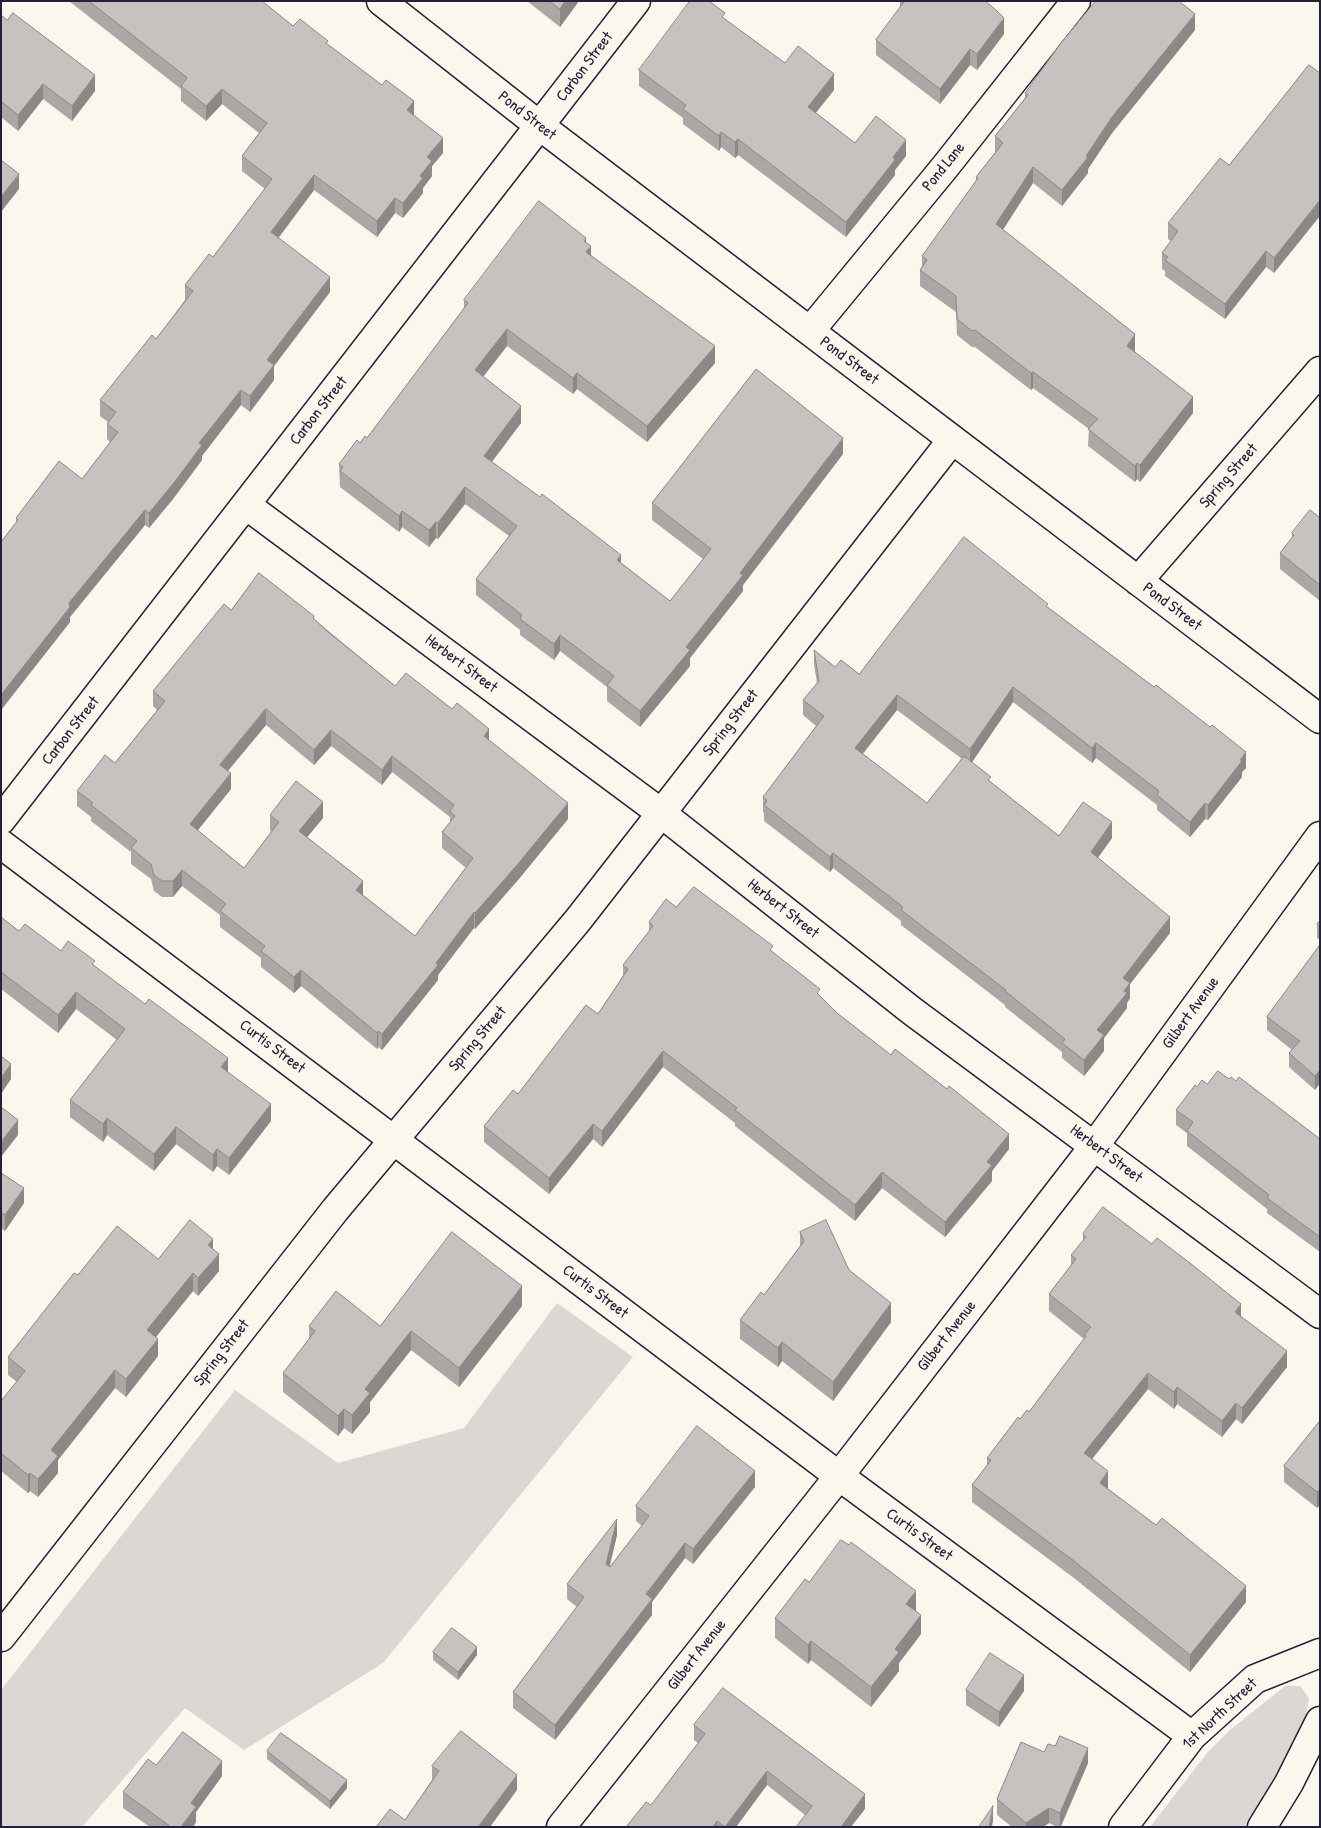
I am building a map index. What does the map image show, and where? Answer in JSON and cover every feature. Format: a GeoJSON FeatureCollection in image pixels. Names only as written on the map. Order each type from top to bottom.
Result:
{"type":"FeatureCollection","features":[{"type":"Feature","properties":{"kind":"street","name":"Pond Street"},"geometry":{"type":"LineString","coordinates":[[380,1],[540,126],[1320,719]]}},
{"type":"Feature","properties":{"kind":"street","name":"Carbon Street"},"geometry":{"type":"LineString","coordinates":[[1,820],[636,1]]}},
{"type":"Feature","properties":{"kind":"street","name":"Pond Lane"},"geometry":{"type":"LineString","coordinates":[[810,331],[945,167],[1076,1]]}},
{"type":"Feature","properties":{"kind":"street","name":"Spring Street"},"geometry":{"type":"LineString","coordinates":[[1138,581],[1320,371]]}},
{"type":"Feature","properties":{"kind":"street","name":"Spring Street"},"geometry":{"type":"LineString","coordinates":[[1,1637],[334,1210],[578,920],[952,440]]}},
{"type":"Feature","properties":{"kind":"street","name":"Herbert Street"},"geometry":{"type":"LineString","coordinates":[[246,505],[661,813],[912,1011],[1095,1145],[1320,1314]]}},
{"type":"Feature","properties":{"kind":"street","name":"Gilbert Avenue"},"geometry":{"type":"LineString","coordinates":[[561,1827],[838,1476],[1095,1145],[1320,836]]}},
{"type":"Feature","properties":{"kind":"street","name":"Curtis Street"},"geometry":{"type":"LineString","coordinates":[[1,844],[838,1476],[1192,1736]]}},
{"type":"Feature","properties":{"kind":"street","name":"1st North Street"},"geometry":{"type":"LineString","coordinates":[[1123,1827],[1192,1736],[1255,1679],[1320,1653]]}},
{"type":"Feature","properties":{"kind":"street"},"geometry":{"type":"LineString","coordinates":[[1262,1827],[1289,1783],[1320,1721]]}},
{"type":"Feature","properties":{"kind":"shaded area"},"geometry":{"type":"Polygon","coordinates":[[[557,1303],[633,1357],[383,1663],[244,1750],[185,1708],[82,1827],[1,1827],[1,1690],[235,1390],[338,1463],[464,1428],[557,1303]]]}},
{"type":"Feature","properties":{"kind":"shaded area"},"geometry":{"type":"Polygon","coordinates":[[[1285,1686],[1300,1686],[1309,1698],[1306,1715],[1294,1749],[1285,1766],[1266,1798],[1245,1827],[1150,1827],[1207,1753],[1230,1730],[1285,1686]]]}},
{"type":"Feature","properties":{"kind":"building"},"geometry":{"type":"Polygon","coordinates":[[[89,1],[262,1],[293,26],[300,19],[328,41],[326,43],[382,85],[386,80],[414,101],[407,110],[443,138],[427,157],[432,161],[420,176],[423,178],[403,203],[395,198],[377,221],[314,175],[271,232],[330,277],[267,360],[274,365],[250,396],[241,390],[199,443],[202,445],[173,484],[149,513],[145,510],[69,603],[70,607],[1,695],[1,542],[18,520],[16,518],[59,461],[82,479],[118,432],[107,424],[116,412],[100,400],[152,335],[156,339],[193,291],[185,285],[209,254],[213,257],[272,179],[242,156],[267,123],[222,89],[206,106],[181,86],[187,78],[89,1]]]}},
{"type":"Feature","properties":{"kind":"building"},"geometry":{"type":"Polygon","coordinates":[[[550,1],[565,1],[560,9],[550,1]]]}},
{"type":"Feature","properties":{"kind":"building"},"geometry":{"type":"Polygon","coordinates":[[[690,1],[709,1],[725,13],[722,17],[785,63],[798,46],[834,74],[808,107],[855,143],[876,116],[906,140],[893,157],[895,160],[846,222],[738,139],[735,142],[721,132],[719,136],[683,109],[686,105],[639,70],[690,1]]]}},
{"type":"Feature","properties":{"kind":"building"},"geometry":{"type":"Polygon","coordinates":[[[905,1],[985,1],[1004,18],[977,54],[970,49],[940,89],[876,40],[905,1]]]}},
{"type":"Feature","properties":{"kind":"building"},"geometry":{"type":"Polygon","coordinates":[[[1096,1],[1179,1],[1195,14],[1112,117],[1086,156],[1088,157],[1062,190],[1033,167],[996,224],[1135,334],[1127,346],[1193,397],[1140,465],[1137,463],[1135,466],[1088,429],[1098,419],[957,319],[956,296],[920,270],[927,260],[922,256],[978,178],[976,177],[1003,143],[995,136],[1028,95],[1025,93],[1061,43],[1096,1]]]}},
{"type":"Feature","properties":{"kind":"building"},"geometry":{"type":"Polygon","coordinates":[[[13,13],[95,75],[72,106],[43,84],[18,115],[1,101],[1,15],[7,20],[13,13]]]}},
{"type":"Feature","properties":{"kind":"building"},"geometry":{"type":"Polygon","coordinates":[[[1309,65],[1320,73],[1320,200],[1274,258],[1266,251],[1225,304],[1165,260],[1168,257],[1162,253],[1178,231],[1168,223],[1220,158],[1229,165],[1309,65]]]}},
{"type":"Feature","properties":{"kind":"building"},"geometry":{"type":"Polygon","coordinates":[[[1,160],[19,174],[1,197],[1,160]]]}},
{"type":"Feature","properties":{"kind":"building"},"geometry":{"type":"Polygon","coordinates":[[[539,201],[586,238],[584,241],[591,246],[586,252],[715,346],[647,426],[577,373],[573,378],[507,329],[475,370],[521,406],[484,456],[540,497],[542,494],[621,555],[617,560],[670,601],[711,549],[652,503],[756,369],[843,438],[740,573],[743,575],[686,647],[690,650],[640,711],[607,685],[614,676],[560,635],[554,644],[520,619],[522,615],[476,579],[517,526],[465,487],[438,523],[436,522],[429,530],[402,511],[399,516],[340,471],[343,467],[339,464],[357,440],[360,443],[365,436],[367,438],[468,303],[464,300],[539,201]]]}},
{"type":"Feature","properties":{"kind":"building"},"geometry":{"type":"Polygon","coordinates":[[[1310,510],[1319,517],[1320,515],[1320,585],[1280,553],[1294,535],[1292,533],[1310,510]]]}},
{"type":"Feature","properties":{"kind":"building"},"geometry":{"type":"Polygon","coordinates":[[[964,537],[1048,604],[1046,606],[1154,687],[1156,685],[1210,727],[1212,725],[1246,752],[1240,760],[1242,761],[1208,805],[1205,803],[1190,822],[1157,795],[1159,791],[1096,743],[1092,748],[1013,687],[970,749],[897,695],[855,748],[927,803],[964,756],[991,777],[988,780],[1059,836],[1083,802],[1112,822],[1091,852],[1170,917],[1123,978],[1130,983],[1124,991],[1127,993],[1097,1030],[1104,1035],[1084,1060],[1062,1043],[1065,1039],[1006,990],[901,910],[903,907],[833,853],[830,857],[764,805],[767,800],[763,797],[824,716],[803,700],[819,681],[814,650],[835,667],[841,660],[859,674],[964,537]]]}},
{"type":"Feature","properties":{"kind":"building"},"geometry":{"type":"Polygon","coordinates":[[[259,573],[314,616],[313,618],[327,631],[395,686],[406,673],[452,709],[457,703],[489,729],[484,736],[568,803],[518,864],[474,912],[436,963],[438,965],[382,1034],[378,1031],[377,1033],[301,970],[294,977],[261,951],[265,946],[220,911],[226,904],[182,870],[173,881],[162,881],[154,875],[151,864],[131,848],[137,841],[91,805],[93,803],[77,791],[105,755],[115,763],[165,701],[153,691],[224,604],[231,610],[259,573]],[[266,709],[220,765],[231,773],[190,824],[244,868],[279,822],[270,815],[296,781],[323,802],[299,831],[363,881],[356,890],[415,936],[473,858],[442,832],[455,816],[450,811],[454,805],[392,756],[382,770],[331,730],[314,750],[266,709]]]}},
{"type":"Feature","properties":{"kind":"building"},"geometry":{"type":"Polygon","coordinates":[[[694,887],[773,946],[770,950],[820,989],[817,993],[837,1013],[891,1055],[895,1049],[947,1089],[949,1086],[1009,1134],[987,1162],[992,1165],[945,1222],[882,1172],[855,1205],[735,1110],[737,1108],[663,1051],[602,1131],[593,1124],[549,1178],[484,1126],[513,1090],[518,1094],[586,1005],[598,1014],[628,969],[623,965],[653,926],[649,922],[666,899],[676,907],[694,887]]]}},
{"type":"Feature","properties":{"kind":"building"},"geometry":{"type":"Polygon","coordinates":[[[1,917],[19,931],[25,924],[61,951],[68,941],[95,961],[92,964],[145,1004],[149,999],[228,1058],[221,1067],[271,1104],[229,1158],[217,1149],[213,1155],[176,1127],[154,1154],[107,1118],[103,1124],[70,1100],[125,1029],[76,992],[58,1015],[1,972],[1,917]]]}},
{"type":"Feature","properties":{"kind":"building"},"geometry":{"type":"Polygon","coordinates":[[[1320,945],[1320,1070],[1315,1076],[1289,1053],[1300,1041],[1267,1017],[1320,945]]]}},
{"type":"Feature","properties":{"kind":"building"},"geometry":{"type":"Polygon","coordinates":[[[1,1056],[11,1064],[1,1078],[1,1056]]]}},
{"type":"Feature","properties":{"kind":"building"},"geometry":{"type":"Polygon","coordinates":[[[1218,1071],[1229,1079],[1231,1077],[1236,1081],[1239,1077],[1320,1139],[1320,1237],[1267,1198],[1269,1195],[1187,1131],[1193,1122],[1176,1110],[1195,1085],[1197,1087],[1202,1080],[1207,1084],[1218,1071]]]}},
{"type":"Feature","properties":{"kind":"building"},"geometry":{"type":"Polygon","coordinates":[[[1,1107],[18,1120],[1,1142],[1,1107]]]}},
{"type":"Feature","properties":{"kind":"building"},"geometry":{"type":"Polygon","coordinates":[[[1,1173],[24,1188],[5,1215],[1,1213],[1,1173]]]}},
{"type":"Feature","properties":{"kind":"building"},"geometry":{"type":"Polygon","coordinates":[[[1103,1207],[1152,1244],[1157,1238],[1190,1263],[1241,1304],[1235,1312],[1287,1351],[1242,1408],[1236,1403],[1222,1421],[1177,1387],[1174,1392],[1148,1373],[1084,1453],[1108,1471],[1100,1483],[1156,1525],[1162,1518],[1246,1586],[1190,1655],[1074,1561],[972,1485],[991,1460],[987,1458],[1018,1417],[1020,1419],[1027,1410],[1029,1412],[1091,1327],[1049,1294],[1076,1259],[1071,1255],[1086,1237],[1083,1234],[1103,1207]]]}},
{"type":"Feature","properties":{"kind":"building"},"geometry":{"type":"Polygon","coordinates":[[[190,1220],[213,1239],[208,1245],[219,1254],[198,1278],[193,1273],[147,1330],[158,1339],[126,1379],[115,1370],[51,1450],[58,1456],[38,1479],[30,1473],[28,1475],[1,1453],[1,1401],[25,1371],[8,1357],[74,1273],[78,1275],[117,1226],[158,1259],[190,1220]]]}},
{"type":"Feature","properties":{"kind":"building"},"geometry":{"type":"Polygon","coordinates":[[[826,1220],[849,1270],[891,1303],[833,1382],[782,1342],[778,1348],[740,1320],[761,1292],[764,1295],[804,1241],[800,1232],[826,1220]]]}},
{"type":"Feature","properties":{"kind":"building"},"geometry":{"type":"Polygon","coordinates":[[[452,1232],[522,1286],[459,1368],[411,1331],[365,1389],[370,1393],[352,1415],[344,1409],[338,1416],[283,1373],[315,1331],[309,1326],[336,1291],[380,1326],[452,1232]]]}},
{"type":"Feature","properties":{"kind":"building"},"geometry":{"type":"Polygon","coordinates":[[[1320,1421],[1320,1489],[1317,1492],[1284,1466],[1320,1421]]]}},
{"type":"Feature","properties":{"kind":"building"},"geometry":{"type":"Polygon","coordinates":[[[697,1426],[755,1471],[693,1549],[685,1543],[646,1594],[652,1599],[555,1725],[513,1692],[584,1597],[567,1584],[617,1519],[606,1564],[610,1567],[649,1516],[636,1506],[697,1426]]]}},
{"type":"Feature","properties":{"kind":"building"},"geometry":{"type":"Polygon","coordinates":[[[841,1540],[849,1545],[851,1542],[916,1591],[906,1604],[921,1615],[895,1649],[899,1652],[871,1687],[811,1641],[808,1645],[775,1618],[805,1579],[809,1582],[841,1540]]]}},
{"type":"Feature","properties":{"kind":"building"},"geometry":{"type":"Polygon","coordinates":[[[452,1628],[477,1647],[458,1672],[433,1652],[452,1628]]]}},
{"type":"Feature","properties":{"kind":"building"},"geometry":{"type":"Polygon","coordinates":[[[990,1653],[1024,1675],[999,1712],[966,1690],[990,1653]]]}},
{"type":"Feature","properties":{"kind":"building"},"geometry":{"type":"Polygon","coordinates":[[[723,1688],[865,1794],[841,1827],[796,1827],[812,1806],[767,1771],[725,1827],[717,1821],[713,1827],[626,1827],[646,1802],[651,1805],[705,1734],[694,1725],[723,1688]]]}},
{"type":"Feature","properties":{"kind":"building"},"geometry":{"type":"Polygon","coordinates":[[[461,1731],[517,1775],[478,1827],[376,1827],[390,1809],[405,1820],[439,1771],[432,1766],[461,1731]]]}},
{"type":"Feature","properties":{"kind":"building"},"geometry":{"type":"Polygon","coordinates":[[[183,1732],[222,1761],[191,1803],[196,1807],[181,1827],[171,1827],[123,1792],[148,1759],[156,1765],[183,1732]]]}},
{"type":"Feature","properties":{"kind":"building"},"geometry":{"type":"Polygon","coordinates":[[[281,1733],[347,1780],[330,1801],[267,1751],[281,1733]]]}},
{"type":"Feature","properties":{"kind":"building"},"geometry":{"type":"Polygon","coordinates":[[[1060,1736],[1088,1748],[1060,1813],[1049,1808],[1026,1823],[997,1799],[1021,1742],[1044,1752],[1048,1744],[1055,1746],[1060,1736]]]}},
{"type":"Feature","properties":{"kind":"building"},"geometry":{"type":"Polygon","coordinates":[[[993,1806],[989,1827],[979,1827],[993,1806]]]}}]}
